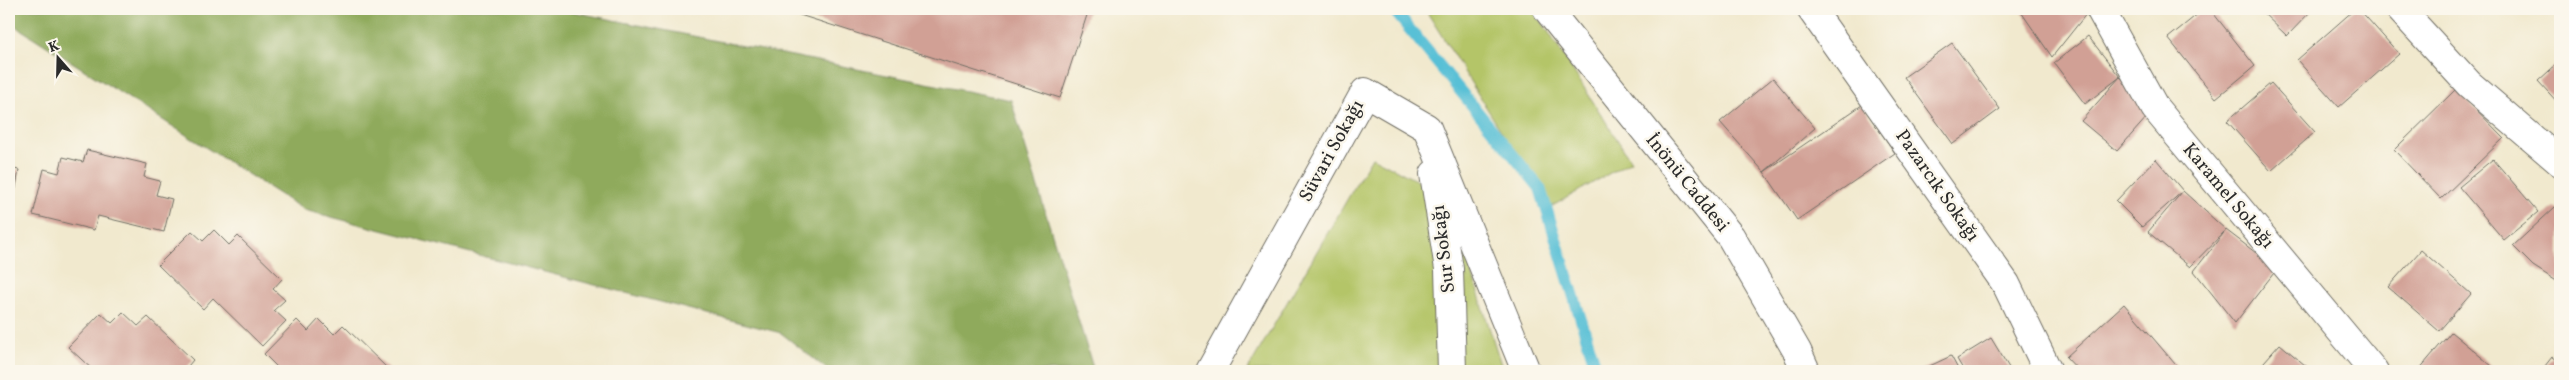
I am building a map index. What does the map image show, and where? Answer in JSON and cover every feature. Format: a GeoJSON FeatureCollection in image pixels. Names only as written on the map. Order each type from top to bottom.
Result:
{"type":"FeatureCollection","features":[{"type":"Feature","properties":{"kind":"street","name":"İnönü Caddesi"},"geometry":{"type":"LineString","coordinates":[[1547,9],[1731,236],[1797,351],[1806,371]]}},
{"type":"Feature","properties":{"kind":"street","name":"Pazarcık Sokağı"},"geometry":{"type":"LineString","coordinates":[[1811,9],[2006,284],[2048,371]]}},
{"type":"Feature","properties":{"kind":"street","name":"Karamel Sokağı"},"geometry":{"type":"LineString","coordinates":[[2100,9],[2155,108],[2374,371]]}},
{"type":"Feature","properties":{"kind":"street"},"geometry":{"type":"LineString","coordinates":[[2400,9],[2469,84],[2560,162]]}},
{"type":"Feature","properties":{"kind":"street","name":"Süvari Sokağı"},"geometry":{"type":"LineString","coordinates":[[1210,371],[1365,92],[1427,128]]}},
{"type":"Feature","properties":{"kind":"street"},"geometry":{"type":"LineString","coordinates":[[1427,128],[1526,371]]}},
{"type":"Feature","properties":{"kind":"street","name":"Sur Sokağı"},"geometry":{"type":"LineString","coordinates":[[1427,128],[1449,269],[1452,371]]}},
{"type":"Feature","properties":{"kind":"green space"},"geometry":{"type":"Polygon","coordinates":[[[9,9],[559,9],[1011,100],[1094,371],[829,371],[781,333],[304,210],[9,22],[9,9]]]}},
{"type":"Feature","properties":{"kind":"green space"},"geometry":{"type":"Polygon","coordinates":[[[1425,9],[1530,9],[1542,22],[1631,161],[1549,208],[1425,9]]]}},
{"type":"Feature","properties":{"kind":"green space"},"geometry":{"type":"Polygon","coordinates":[[[1372,157],[1448,197],[1503,371],[1247,371],[1372,157]]]}},
{"type":"Feature","properties":{"kind":"building"},"geometry":{"type":"Polygon","coordinates":[[[781,9],[1089,9],[1060,98],[781,9]]]}},
{"type":"Feature","properties":{"kind":"building"},"geometry":{"type":"Polygon","coordinates":[[[2019,9],[2084,9],[2087,13],[2052,57],[2019,9]]]}},
{"type":"Feature","properties":{"kind":"building"},"geometry":{"type":"Polygon","coordinates":[[[2204,9],[2210,9],[2255,66],[2216,98],[2168,38],[2204,9]]]}},
{"type":"Feature","properties":{"kind":"building"},"geometry":{"type":"Polygon","coordinates":[[[2259,9],[2313,9],[2287,36],[2259,9]]]}},
{"type":"Feature","properties":{"kind":"building"},"geometry":{"type":"Polygon","coordinates":[[[2355,9],[2359,9],[2399,54],[2339,107],[2297,60],[2355,9]]]}},
{"type":"Feature","properties":{"kind":"building"},"geometry":{"type":"Polygon","coordinates":[[[2088,36],[2120,77],[2085,104],[2054,63],[2088,36]]]}},
{"type":"Feature","properties":{"kind":"building"},"geometry":{"type":"Polygon","coordinates":[[[1952,43],[2000,109],[1953,144],[1904,77],[1952,43]]]}},
{"type":"Feature","properties":{"kind":"building"},"geometry":{"type":"Polygon","coordinates":[[[2560,61],[2560,105],[2538,81],[2560,61]]]}},
{"type":"Feature","properties":{"kind":"building"},"geometry":{"type":"Polygon","coordinates":[[[2120,77],[2155,108],[2117,151],[2081,121],[2120,77]]]}},
{"type":"Feature","properties":{"kind":"building"},"geometry":{"type":"Polygon","coordinates":[[[1773,78],[1815,128],[1764,172],[1720,122],[1773,78]]]}},
{"type":"Feature","properties":{"kind":"building"},"geometry":{"type":"Polygon","coordinates":[[[2271,83],[2315,132],[2271,171],[2227,121],[2271,83]]]}},
{"type":"Feature","properties":{"kind":"building"},"geometry":{"type":"Polygon","coordinates":[[[2456,89],[2504,138],[2441,199],[2394,150],[2456,89]]]}},
{"type":"Feature","properties":{"kind":"building"},"geometry":{"type":"Polygon","coordinates":[[[1862,105],[1895,153],[1797,220],[1764,172],[1862,105]]]}},
{"type":"Feature","properties":{"kind":"building"},"geometry":{"type":"Polygon","coordinates":[[[87,150],[147,164],[144,177],[160,181],[156,195],[172,199],[164,232],[98,216],[94,230],[33,215],[44,169],[59,173],[63,157],[83,162],[87,150]]]}},
{"type":"Feature","properties":{"kind":"building"},"geometry":{"type":"Polygon","coordinates":[[[2156,159],[2183,191],[2142,227],[2116,201],[2156,159]]]}},
{"type":"Feature","properties":{"kind":"building"},"geometry":{"type":"Polygon","coordinates":[[[2493,159],[2538,212],[2504,240],[2459,187],[2493,159]]]}},
{"type":"Feature","properties":{"kind":"building"},"geometry":{"type":"Polygon","coordinates":[[[9,168],[19,170],[13,204],[9,203],[9,168]]]}},
{"type":"Feature","properties":{"kind":"building"},"geometry":{"type":"Polygon","coordinates":[[[2183,191],[2226,230],[2190,267],[2148,232],[2183,191]]]}},
{"type":"Feature","properties":{"kind":"building"},"geometry":{"type":"Polygon","coordinates":[[[2555,207],[2560,210],[2560,279],[2558,282],[2533,266],[2513,246],[2555,207]]]}},
{"type":"Feature","properties":{"kind":"building"},"geometry":{"type":"Polygon","coordinates":[[[214,230],[229,245],[238,236],[282,279],[273,289],[285,300],[274,310],[286,321],[262,346],[213,298],[203,309],[158,265],[192,231],[203,241],[214,230]]]}},
{"type":"Feature","properties":{"kind":"building"},"geometry":{"type":"Polygon","coordinates":[[[2226,230],[2277,269],[2235,323],[2194,271],[2226,230]]]}},
{"type":"Feature","properties":{"kind":"building"},"geometry":{"type":"Polygon","coordinates":[[[2421,250],[2471,294],[2439,331],[2388,287],[2421,250]]]}},
{"type":"Feature","properties":{"kind":"building"},"geometry":{"type":"Polygon","coordinates":[[[2124,304],[2181,371],[2079,371],[2066,357],[2124,304]]]}},
{"type":"Feature","properties":{"kind":"building"},"geometry":{"type":"Polygon","coordinates":[[[123,312],[138,326],[148,317],[193,360],[184,371],[94,371],[68,347],[101,313],[112,323],[123,312]]]}},
{"type":"Feature","properties":{"kind":"building"},"geometry":{"type":"Polygon","coordinates":[[[319,319],[334,334],[343,325],[388,369],[386,371],[281,371],[264,354],[297,320],[308,331],[319,319]]]}},
{"type":"Feature","properties":{"kind":"building"},"geometry":{"type":"Polygon","coordinates":[[[2451,332],[2498,371],[2418,371],[2451,332]]]}},
{"type":"Feature","properties":{"kind":"building"},"geometry":{"type":"Polygon","coordinates":[[[1991,338],[2011,371],[1964,371],[1957,359],[1991,338]]]}},
{"type":"Feature","properties":{"kind":"building"},"geometry":{"type":"Polygon","coordinates":[[[2280,344],[2312,371],[2256,371],[2280,344]]]}},
{"type":"Feature","properties":{"kind":"building"},"geometry":{"type":"Polygon","coordinates":[[[1951,356],[1959,371],[1919,371],[1951,356]]]}},
{"type":"Feature","properties":{"kind":"building"},"geometry":{"type":"Polygon","coordinates":[[[2552,357],[2560,363],[2560,371],[2541,371],[2552,357]]]}},
{"type":"Feature","properties":{"kind":"waterway"},"geometry":{"type":"LineString","coordinates":[[1393,9],[1540,188],[1597,371]]}}]}
